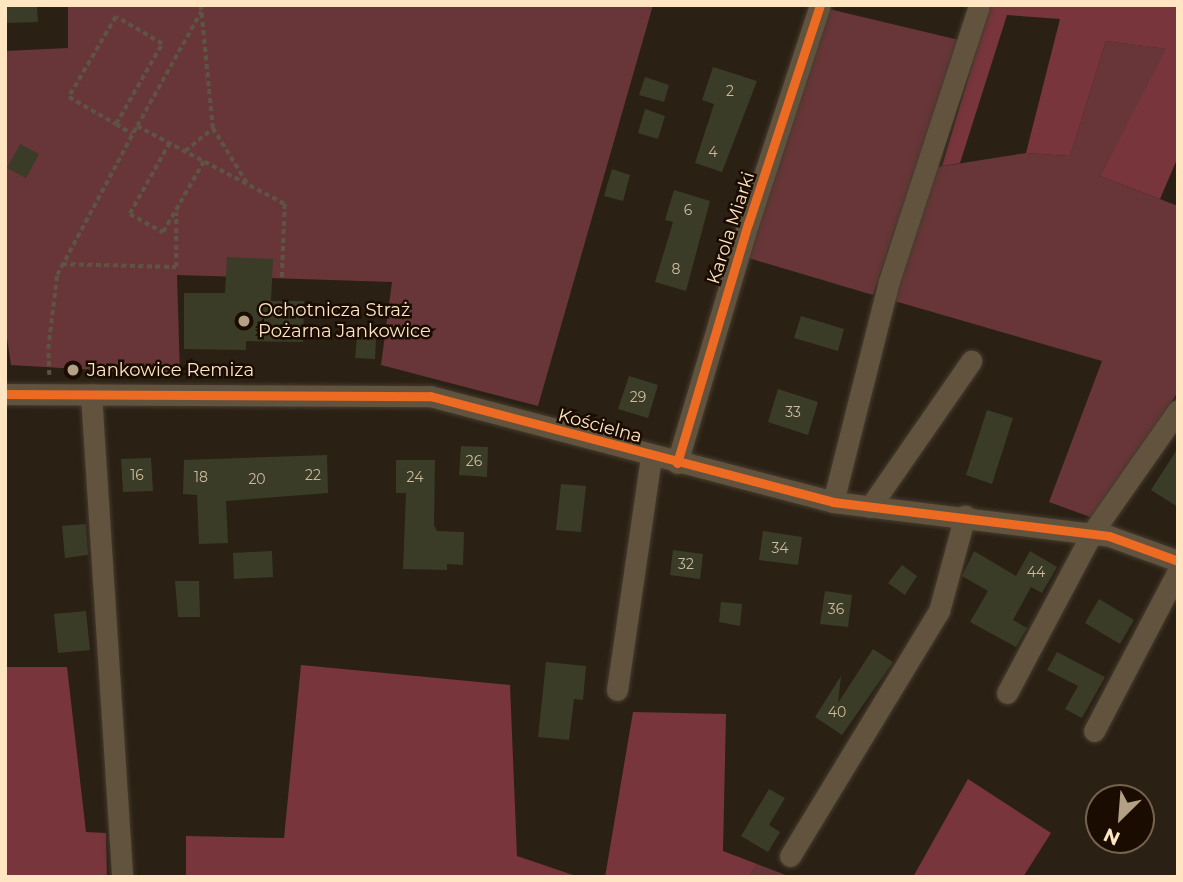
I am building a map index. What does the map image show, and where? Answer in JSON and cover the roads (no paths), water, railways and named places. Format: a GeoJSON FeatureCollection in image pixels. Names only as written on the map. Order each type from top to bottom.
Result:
{"type":"FeatureCollection","features":[{"type":"Feature","properties":{"kind":"street","name":"Karola Miarki"},"geometry":{"type":"LineString","coordinates":[[677,463],[748,225],[820,5]]}},
{"type":"Feature","properties":{"kind":"street"},"geometry":{"type":"LineString","coordinates":[[833,502],[889,281],[979,5]]}},
{"type":"Feature","properties":{"kind":"street"},"geometry":{"type":"LineString","coordinates":[[870,507],[971,361]]}},
{"type":"Feature","properties":{"kind":"street","name":"Kościelna"},"geometry":{"type":"LineString","coordinates":[[5,394],[430,396],[651,457],[833,502],[965,515],[1092,533],[1178,561]]}},
{"type":"Feature","properties":{"kind":"street"},"geometry":{"type":"LineString","coordinates":[[91,394],[122,877]]}},
{"type":"Feature","properties":{"kind":"street"},"geometry":{"type":"LineString","coordinates":[[1007,693],[1092,533],[1178,410]]}},
{"type":"Feature","properties":{"kind":"street"},"geometry":{"type":"LineString","coordinates":[[617,690],[651,457]]}},
{"type":"Feature","properties":{"kind":"street"},"geometry":{"type":"LineString","coordinates":[[790,856],[939,611],[965,515]]}},
{"type":"Feature","properties":{"kind":"street"},"geometry":{"type":"LineString","coordinates":[[1094,731],[1178,571]]}},
{"type":"Feature","properties":{"kind":"place","name":"Ochotnicza Straż Pożarna Jankowice"},"geometry":{"type":"Point","coordinates":[244,321]}},
{"type":"Feature","properties":{"kind":"place","name":"Jankowice Remiza"},"geometry":{"type":"Point","coordinates":[73,370]}}]}
